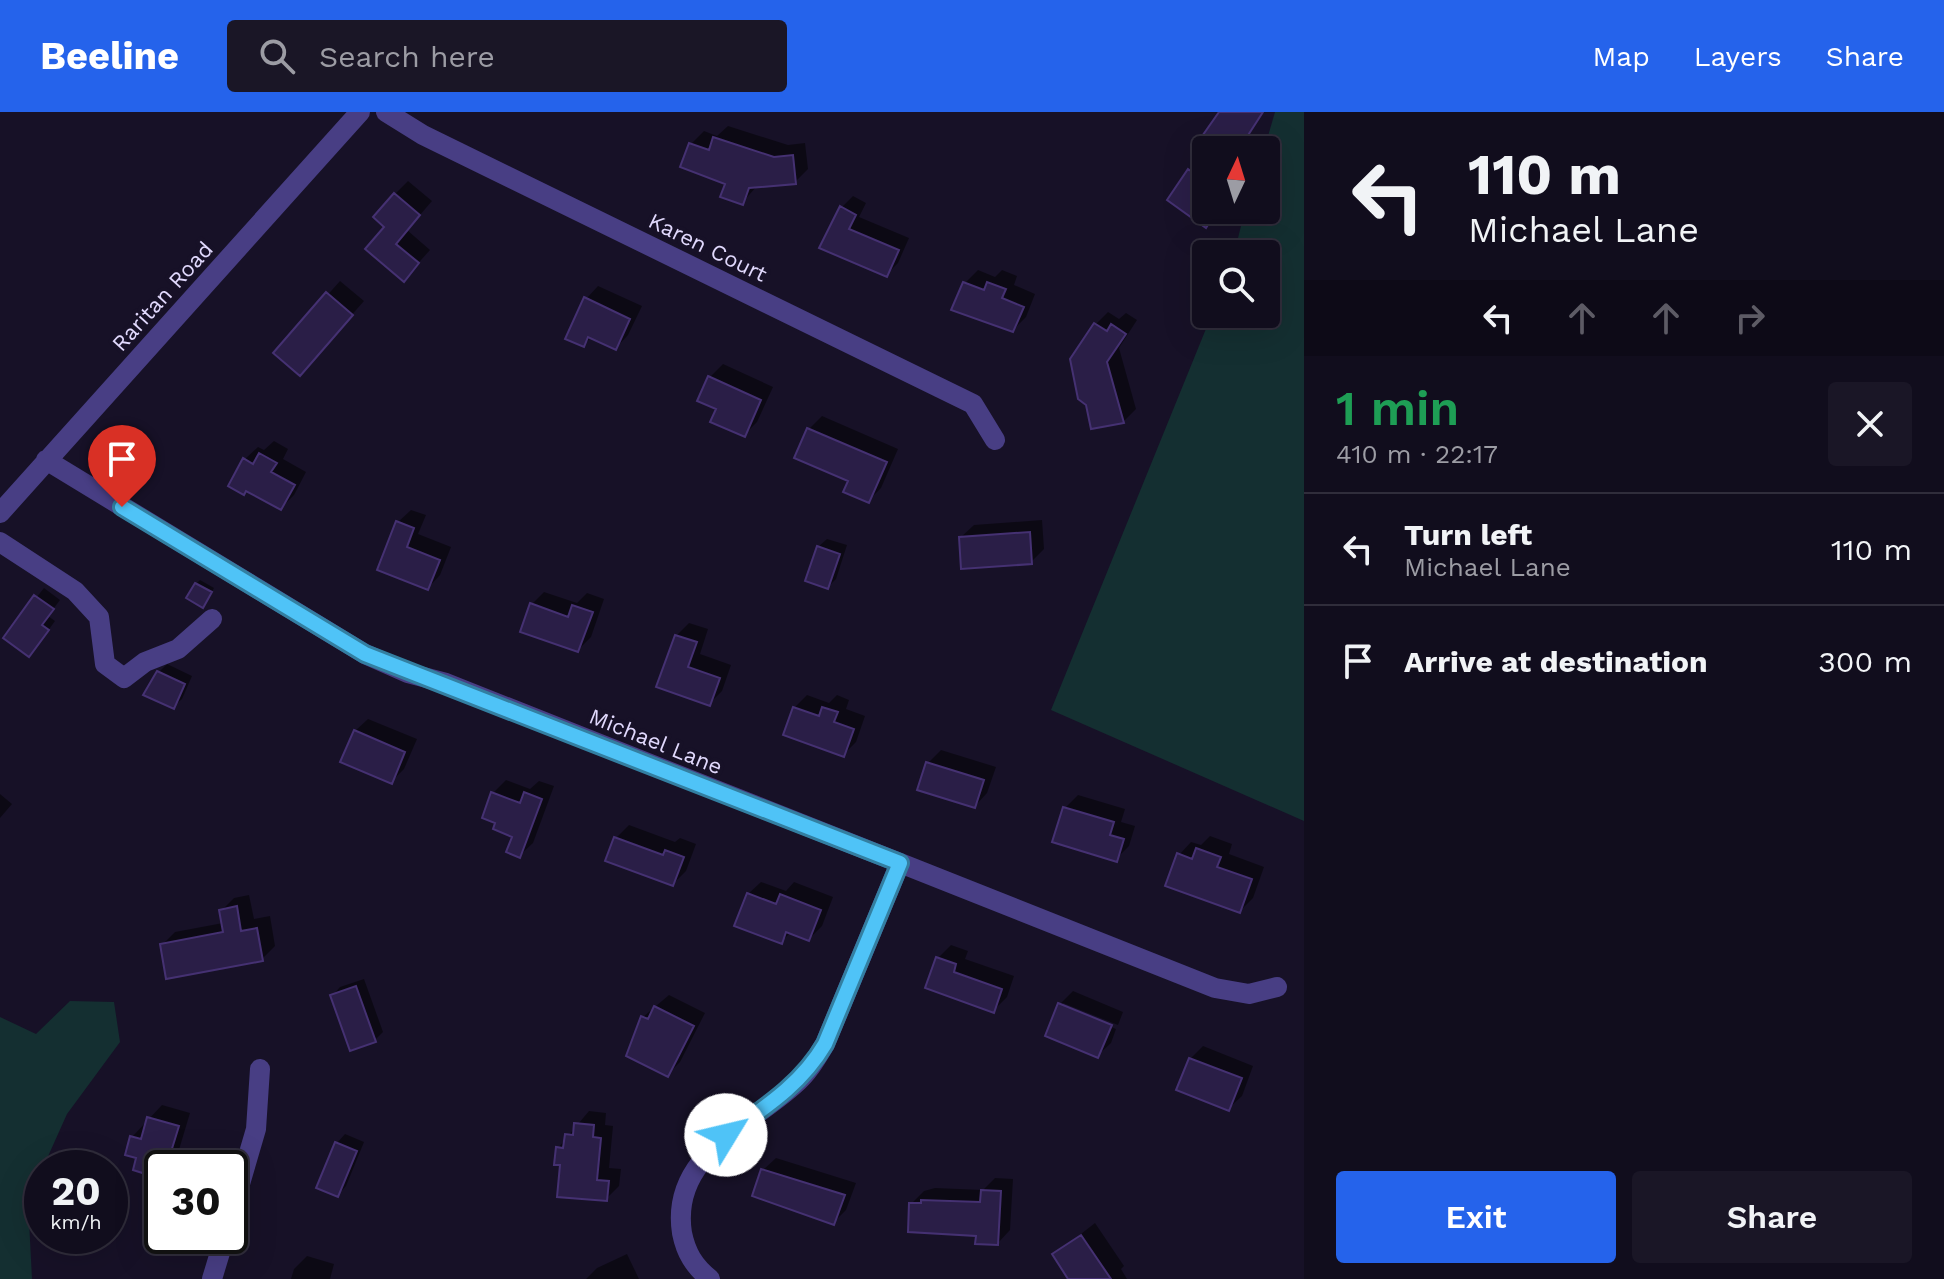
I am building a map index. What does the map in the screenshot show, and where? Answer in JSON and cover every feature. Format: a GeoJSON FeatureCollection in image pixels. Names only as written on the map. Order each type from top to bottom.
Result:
{"type":"FeatureCollection","features":[{"type":"Feature","properties":{"kind":"street","name":"Raritan Road"},"geometry":{"type":"LineString","coordinates":[[0,513],[360,112]]}},
{"type":"Feature","properties":{"kind":"street","name":"Karen Court"},"geometry":{"type":"LineString","coordinates":[[386,112],[423,135],[973,404],[995,440]]}},
{"type":"Feature","properties":{"kind":"street","name":"Michael Lane"},"geometry":{"type":"LineString","coordinates":[[46,460],[365,654],[1215,988],[1249,994],[1277,987]]}},
{"type":"Feature","properties":{"kind":"street"},"geometry":{"type":"LineString","coordinates":[[0,542],[75,591],[91,608],[99,617],[105,664],[124,678],[145,662],[178,649],[212,619]]}},
{"type":"Feature","properties":{"kind":"street"},"geometry":{"type":"LineString","coordinates":[[710,1279],[694,1264],[685,1248],[681,1208],[685,1190],[708,1152],[790,1089],[813,1065],[825,1044],[900,863]]}},
{"type":"Feature","properties":{"kind":"street"},"geometry":{"type":"LineString","coordinates":[[248,1156],[256,1129],[260,1069]]}},
{"type":"Feature","properties":{"kind":"street"},"geometry":{"type":"LineString","coordinates":[[212,1279],[220,1254]]}},
{"type":"Feature","properties":{"kind":"green space"},"geometry":{"type":"Polygon","coordinates":[[[1275,112],[1304,112],[1304,821],[1051,710],[1206,328],[1280,328],[1280,240],[1238,240],[1242,224],[1280,224],[1280,136],[1268,136],[1275,112]]]}},
{"type":"Feature","properties":{"kind":"green space"},"geometry":{"type":"Polygon","coordinates":[[[70,1001],[114,1002],[120,1042],[67,1114],[51,1150],[24,1150],[24,1254],[31,1254],[32,1279],[0,1279],[0,1017],[36,1034],[70,1001]]]}},
{"type":"Feature","properties":{"kind":"building"},"geometry":{"type":"Polygon","coordinates":[[[1219,112],[1263,112],[1248,136],[1202,136],[1219,112]]]}},
{"type":"Feature","properties":{"kind":"building"},"geometry":{"type":"Polygon","coordinates":[[[713,137],[774,157],[793,155],[796,184],[749,188],[743,205],[720,197],[725,184],[680,167],[689,143],[709,150],[713,137]]]}},
{"type":"Feature","properties":{"kind":"building"},"geometry":{"type":"Polygon","coordinates":[[[1188,169],[1192,172],[1192,218],[1167,200],[1188,169]]]}},
{"type":"Feature","properties":{"kind":"building"},"geometry":{"type":"Polygon","coordinates":[[[394,193],[420,215],[396,244],[419,263],[404,282],[365,249],[384,227],[373,217],[394,193]]]}},
{"type":"Feature","properties":{"kind":"building"},"geometry":{"type":"Polygon","coordinates":[[[840,206],[856,215],[849,229],[899,250],[887,277],[819,248],[840,206]]]}},
{"type":"Feature","properties":{"kind":"building"},"geometry":{"type":"Polygon","coordinates":[[[963,282],[984,290],[987,282],[1006,289],[1002,298],[1024,307],[1013,332],[951,310],[963,282]]]}},
{"type":"Feature","properties":{"kind":"building"},"geometry":{"type":"Polygon","coordinates":[[[326,292],[353,315],[300,376],[273,353],[326,292]]]}},
{"type":"Feature","properties":{"kind":"building"},"geometry":{"type":"Polygon","coordinates":[[[584,297],[630,319],[616,350],[588,337],[584,347],[565,339],[584,297]]]}},
{"type":"Feature","properties":{"kind":"building"},"geometry":{"type":"Polygon","coordinates":[[[1094,323],[1107,331],[1111,324],[1126,334],[1107,362],[1124,423],[1091,429],[1086,405],[1078,399],[1070,359],[1094,323]]]}},
{"type":"Feature","properties":{"kind":"building"},"geometry":{"type":"Polygon","coordinates":[[[708,376],[761,400],[745,437],[710,422],[716,409],[697,401],[708,376]]]}},
{"type":"Feature","properties":{"kind":"building"},"geometry":{"type":"Polygon","coordinates":[[[807,428],[887,462],[869,503],[843,492],[848,481],[794,458],[807,428]]]}},
{"type":"Feature","properties":{"kind":"building"},"geometry":{"type":"Polygon","coordinates":[[[259,453],[277,463],[271,472],[295,485],[281,510],[246,491],[244,495],[228,486],[243,458],[253,464],[259,453]]]}},
{"type":"Feature","properties":{"kind":"building"},"geometry":{"type":"Polygon","coordinates":[[[396,521],[414,528],[407,547],[440,560],[428,590],[377,570],[396,521]]]}},
{"type":"Feature","properties":{"kind":"building"},"geometry":{"type":"Polygon","coordinates":[[[1030,532],[1032,564],[961,569],[959,537],[1030,532]]]}},
{"type":"Feature","properties":{"kind":"building"},"geometry":{"type":"Polygon","coordinates":[[[817,546],[840,554],[828,589],[805,581],[817,546]]]}},
{"type":"Feature","properties":{"kind":"building"},"geometry":{"type":"Polygon","coordinates":[[[195,583],[212,592],[203,608],[186,598],[195,583]]]}},
{"type":"Feature","properties":{"kind":"building"},"geometry":{"type":"Polygon","coordinates":[[[34,595],[54,609],[42,625],[49,630],[29,657],[3,638],[34,595]]]}},
{"type":"Feature","properties":{"kind":"building"},"geometry":{"type":"Polygon","coordinates":[[[530,603],[568,617],[572,605],[593,612],[578,652],[520,632],[530,603]]]}},
{"type":"Feature","properties":{"kind":"building"},"geometry":{"type":"Polygon","coordinates":[[[675,635],[697,642],[688,667],[720,678],[710,706],[656,687],[675,635]]]}},
{"type":"Feature","properties":{"kind":"building"},"geometry":{"type":"Polygon","coordinates":[[[157,671],[185,684],[174,709],[143,695],[157,671]]]}},
{"type":"Feature","properties":{"kind":"building"},"geometry":{"type":"Polygon","coordinates":[[[793,707],[819,716],[822,707],[838,712],[834,722],[854,729],[844,757],[783,735],[793,707]]]}},
{"type":"Feature","properties":{"kind":"building"},"geometry":{"type":"Polygon","coordinates":[[[354,730],[405,752],[392,784],[340,762],[354,730]]]}},
{"type":"Feature","properties":{"kind":"building"},"geometry":{"type":"Polygon","coordinates":[[[926,762],[984,780],[975,808],[917,790],[926,762]]]}},
{"type":"Feature","properties":{"kind":"building"},"geometry":{"type":"Polygon","coordinates":[[[491,792],[520,803],[524,792],[542,799],[520,858],[506,852],[512,837],[493,829],[495,823],[482,818],[491,792]]]}},
{"type":"Feature","properties":{"kind":"building"},"geometry":{"type":"Polygon","coordinates":[[[1063,807],[1114,822],[1110,835],[1124,839],[1117,862],[1052,842],[1063,807]]]}},
{"type":"Feature","properties":{"kind":"building"},"geometry":{"type":"Polygon","coordinates":[[[614,837],[663,855],[665,850],[684,857],[673,886],[605,861],[614,837]]]}},
{"type":"Feature","properties":{"kind":"building"},"geometry":{"type":"Polygon","coordinates":[[[1196,848],[1221,857],[1217,867],[1252,879],[1240,913],[1165,886],[1177,853],[1192,859],[1196,848]]]}},
{"type":"Feature","properties":{"kind":"building"},"geometry":{"type":"Polygon","coordinates":[[[747,893],[776,904],[780,894],[821,910],[809,941],[786,932],[782,944],[734,926],[747,893]]]}},
{"type":"Feature","properties":{"kind":"building"},"geometry":{"type":"Polygon","coordinates":[[[237,906],[241,931],[257,928],[263,961],[166,979],[160,944],[223,932],[219,910],[237,906]]]}},
{"type":"Feature","properties":{"kind":"building"},"geometry":{"type":"Polygon","coordinates":[[[936,957],[956,964],[954,972],[1002,989],[994,1013],[925,988],[936,957]]]}},
{"type":"Feature","properties":{"kind":"building"},"geometry":{"type":"Polygon","coordinates":[[[356,986],[376,1042],[350,1051],[330,995],[356,986]]]}},
{"type":"Feature","properties":{"kind":"building"},"geometry":{"type":"Polygon","coordinates":[[[1058,1003],[1112,1025],[1098,1058],[1045,1036],[1058,1003]]]}},
{"type":"Feature","properties":{"kind":"building"},"geometry":{"type":"Polygon","coordinates":[[[654,1006],[694,1026],[668,1077],[626,1056],[641,1016],[648,1019],[654,1006]]]}},
{"type":"Feature","properties":{"kind":"building"},"geometry":{"type":"Polygon","coordinates":[[[1189,1058],[1242,1078],[1229,1111],[1176,1090],[1189,1058]]]}},
{"type":"Feature","properties":{"kind":"building"},"geometry":{"type":"Polygon","coordinates":[[[147,1117],[179,1126],[172,1150],[144,1150],[144,1174],[133,1170],[136,1158],[128,1156],[126,1150],[130,1136],[141,1139],[147,1117]]]}},
{"type":"Feature","properties":{"kind":"building"},"geometry":{"type":"Polygon","coordinates":[[[574,1123],[594,1125],[593,1137],[601,1138],[597,1180],[609,1181],[607,1201],[557,1197],[560,1165],[554,1165],[556,1147],[563,1148],[565,1134],[573,1135],[574,1123]]]}},
{"type":"Feature","properties":{"kind":"building"},"geometry":{"type":"Polygon","coordinates":[[[335,1142],[357,1151],[338,1197],[316,1188],[335,1142]]]}},
{"type":"Feature","properties":{"kind":"building"},"geometry":{"type":"Polygon","coordinates":[[[761,1169],[845,1195],[834,1225],[752,1196],[761,1169]]]}},
{"type":"Feature","properties":{"kind":"building"},"geometry":{"type":"Polygon","coordinates":[[[981,1190],[1001,1191],[998,1245],[975,1244],[976,1236],[908,1232],[909,1203],[921,1203],[921,1200],[980,1202],[981,1190]]]}},
{"type":"Feature","properties":{"kind":"building"},"geometry":{"type":"Polygon","coordinates":[[[1081,1235],[1111,1279],[1068,1279],[1052,1254],[1081,1235]]]}},
{"type":"Feature","properties":{"kind":"route"},"geometry":{"type":"LineString","coordinates":[[122,507],[365,654],[408,673],[446,683],[900,863],[825,1044],[813,1065],[782,1095],[726,1135]]}}]}
